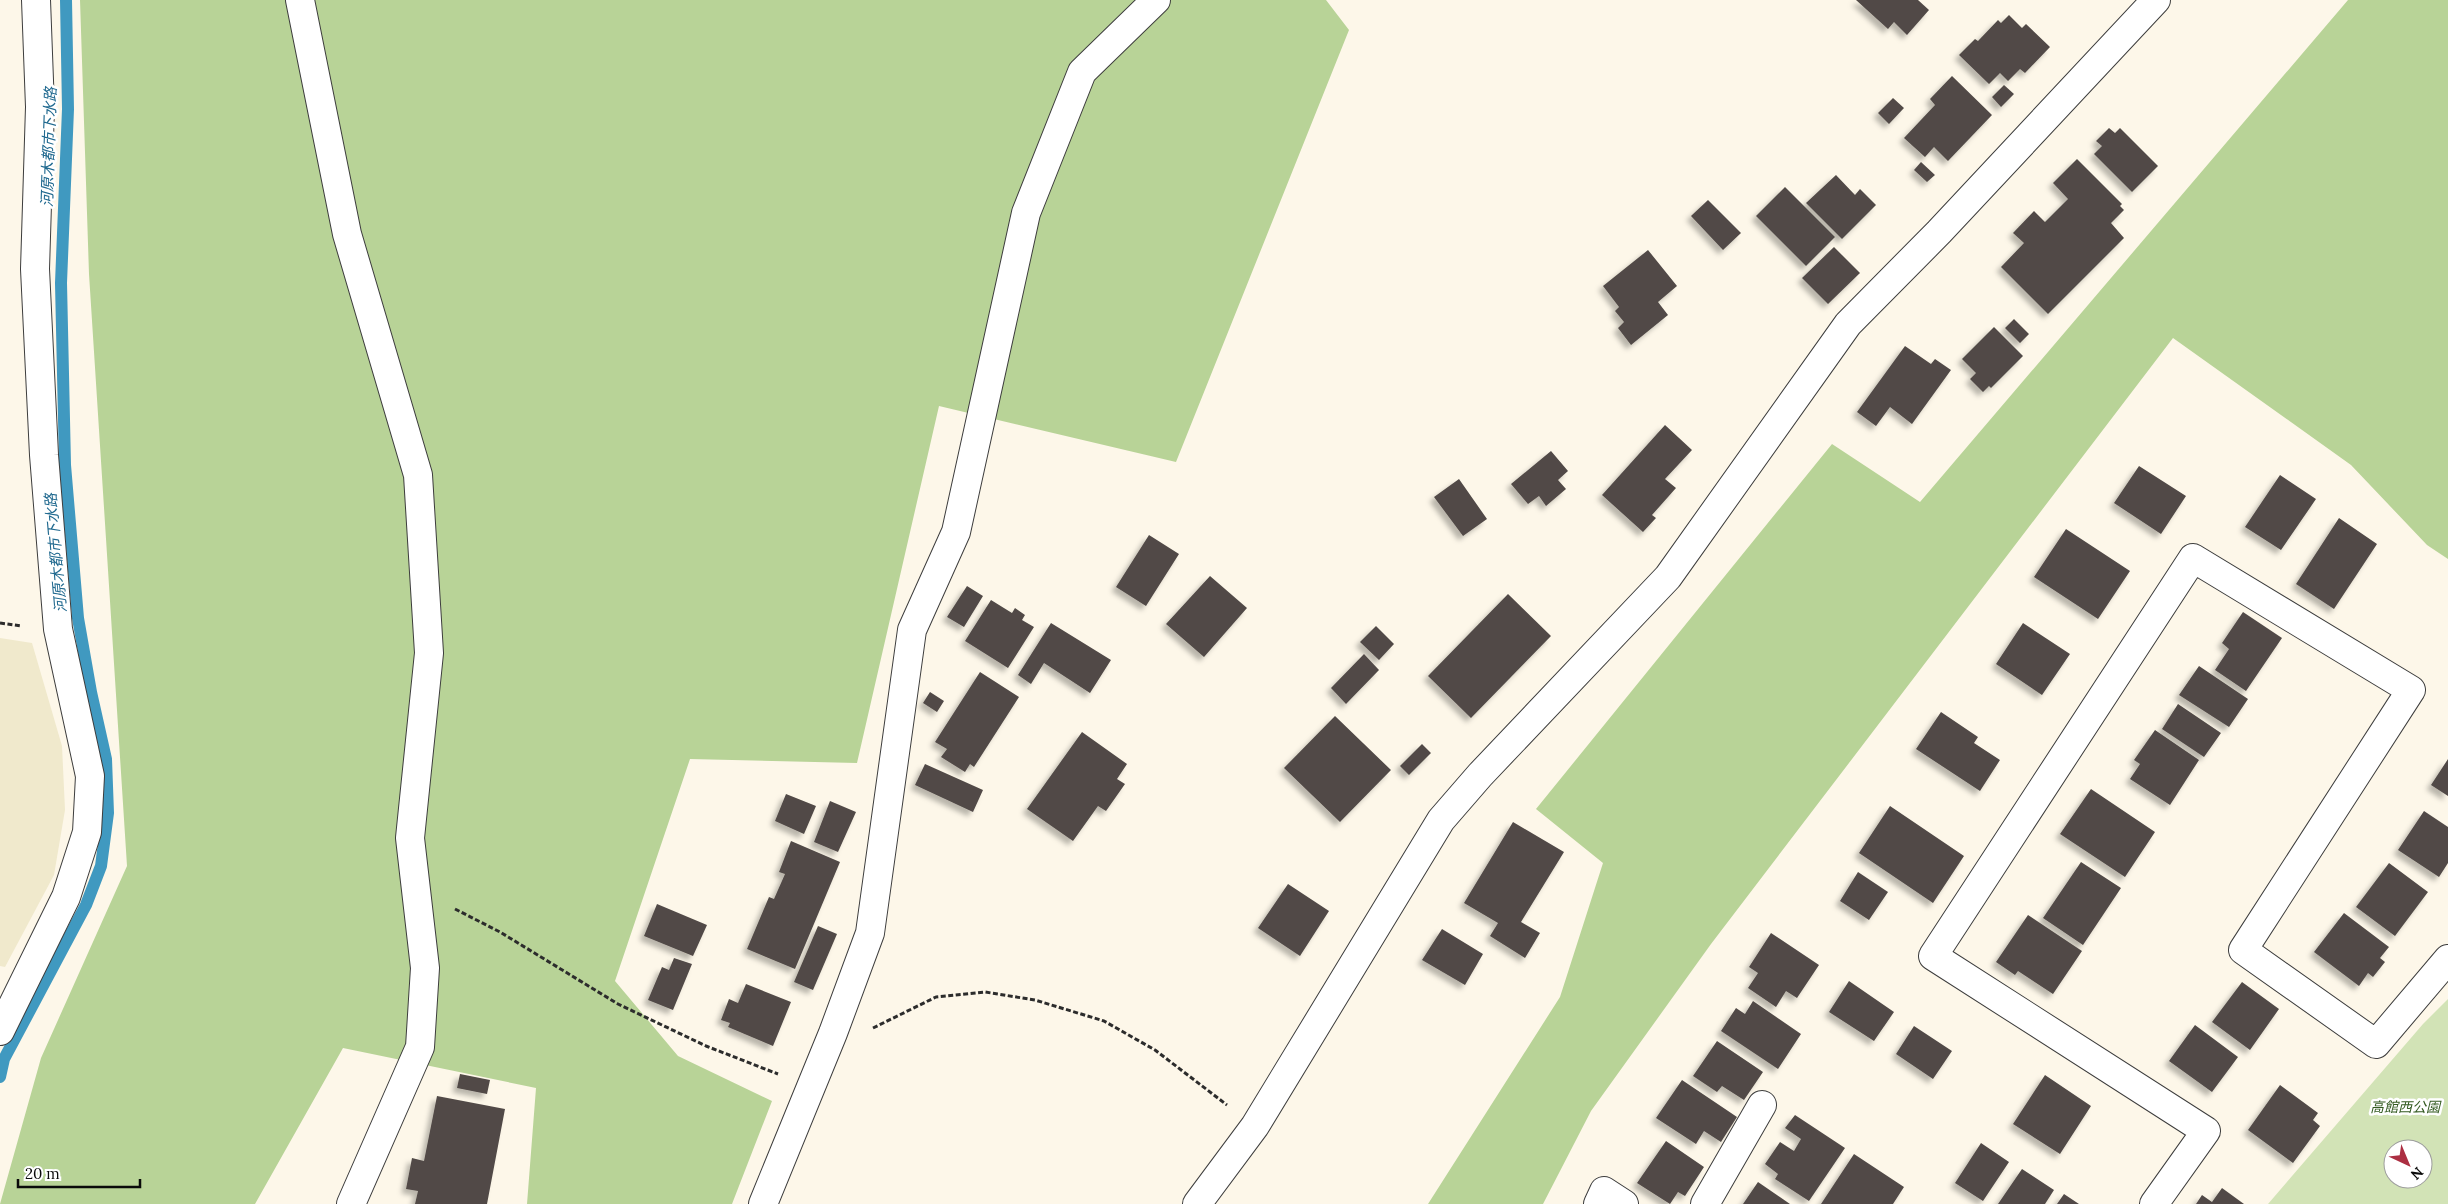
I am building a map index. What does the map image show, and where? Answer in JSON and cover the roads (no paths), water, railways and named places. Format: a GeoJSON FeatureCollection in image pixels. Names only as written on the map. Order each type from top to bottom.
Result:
{"type":"FeatureCollection","features":[{"type":"Feature","properties":{"kind":"street"},"geometry":{"type":"LineString","coordinates":[[0,1031],[66,897],[87,832],[90,776],[58,629],[45,464],[34,269],[40,107],[36,0]]}},
{"type":"Feature","properties":{"kind":"street"},"geometry":{"type":"LineString","coordinates":[[300,0],[347,234],[418,475],[429,653],[410,838],[425,968],[420,1047],[350,1204]]}},
{"type":"Feature","properties":{"kind":"street"},"geometry":{"type":"LineString","coordinates":[[763,1204],[833,1033],[870,933],[912,630],[956,532],[1026,213],[1082,72],[1156,0]]}},
{"type":"Feature","properties":{"kind":"street"},"geometry":{"type":"LineString","coordinates":[[1197,1204],[1255,1126],[1441,820],[1480,775],[1668,577],[1848,324],[1939,232],[2156,0]]}},
{"type":"Feature","properties":{"kind":"street"},"geometry":{"type":"LineString","coordinates":[[2154,1204],[2206,1131],[1934,956],[2193,558],[2411,690],[2243,950],[2376,1044],[2448,958]]}},
{"type":"Feature","properties":{"kind":"street"},"geometry":{"type":"LineString","coordinates":[[1705,1204],[1762,1105]]}},
{"type":"Feature","properties":{"kind":"street"},"geometry":{"type":"LineString","coordinates":[[1598,1204],[1604,1191],[1624,1204]]}},
{"type":"Feature","properties":{"kind":"waterway","name":"河原木都市下水路"},"geometry":{"type":"LineString","coordinates":[[0,1077],[4,1059],[86,905],[101,866],[108,813],[106,759],[91,692],[78,618],[65,465],[61,283],[68,109],[66,0]]}},
{"type":"Feature","properties":{"kind":"park label","name":"高館西公園"},"geometry":{"type":"Point","coordinates":[2405,1107]}}]}
